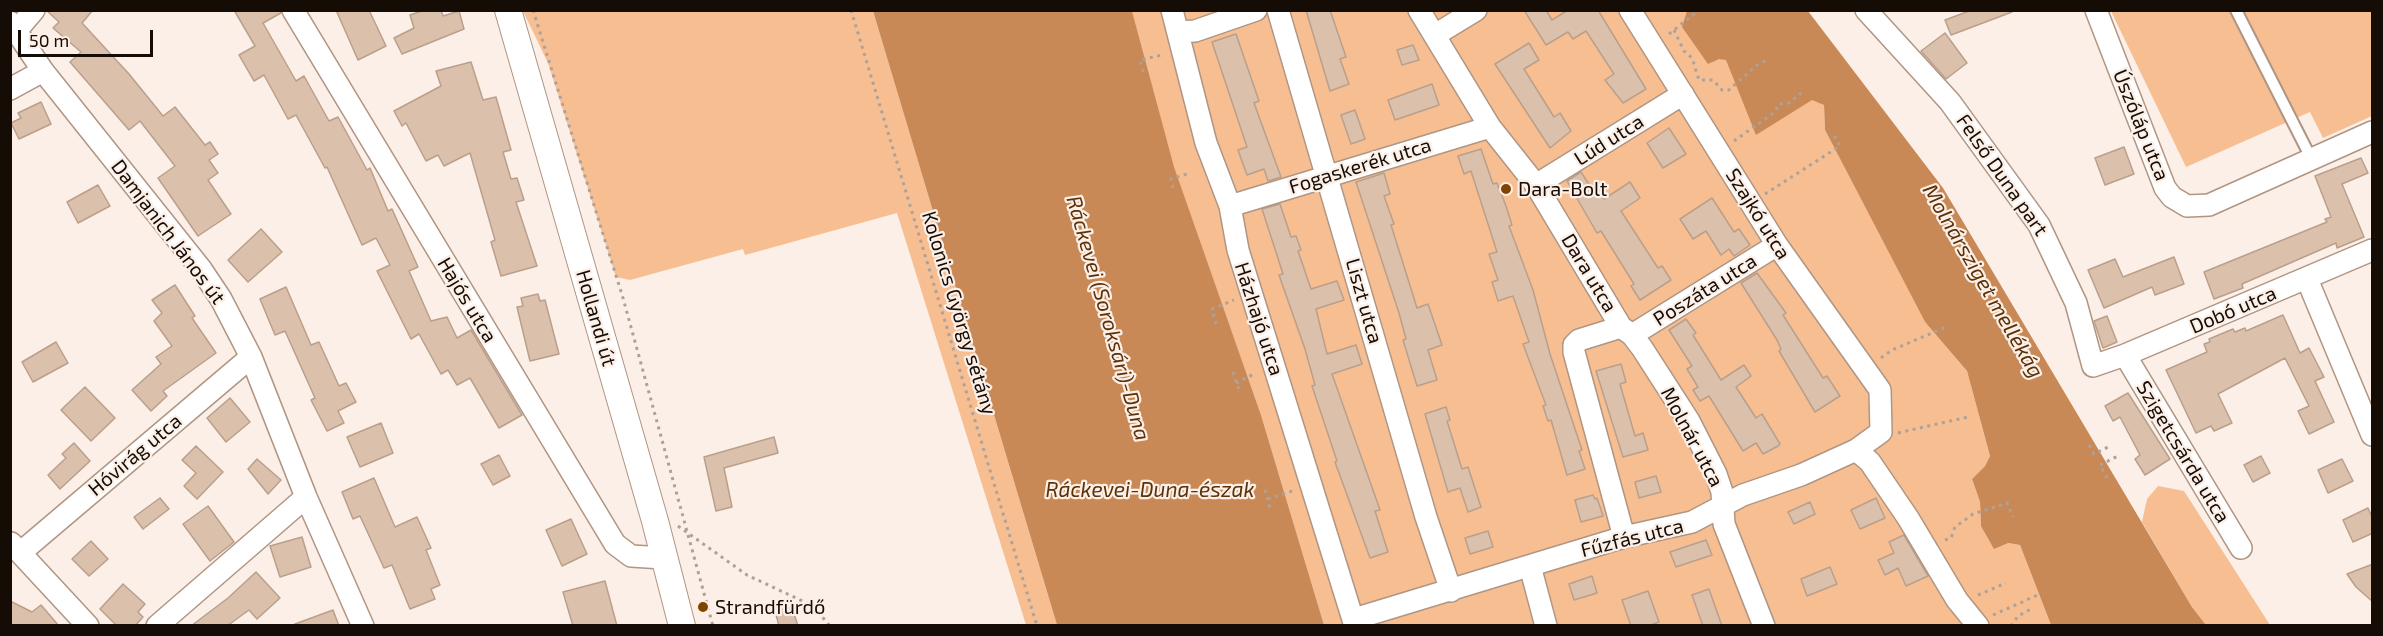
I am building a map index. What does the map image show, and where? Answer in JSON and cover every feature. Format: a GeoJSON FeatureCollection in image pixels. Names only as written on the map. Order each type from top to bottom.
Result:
{"type":"FeatureCollection","features":[{"type":"Feature","properties":{"kind":"street"},"geometry":{"type":"LineString","coordinates":[[14,26],[34,10]]}},
{"type":"Feature","properties":{"kind":"street","name":"Hajós utca"},"geometry":{"type":"LineString","coordinates":[[293,10],[615,544],[631,556],[664,558]]}},
{"type":"Feature","properties":{"kind":"street","name":"Hollandi út"},"geometry":{"type":"LineString","coordinates":[[507,10],[655,521],[682,626]]}},
{"type":"Feature","properties":{"kind":"street","name":"Házhajó utca"},"geometry":{"type":"LineString","coordinates":[[1172,10],[1206,143],[1230,206],[1238,250],[1355,622]]}},
{"type":"Feature","properties":{"kind":"street"},"geometry":{"type":"LineString","coordinates":[[1178,32],[1195,31],[1256,10]]}},
{"type":"Feature","properties":{"kind":"street","name":"Liszt utca"},"geometry":{"type":"LineString","coordinates":[[1278,10],[1426,517],[1451,591]]}},
{"type":"Feature","properties":{"kind":"street","name":"Dara utca"},"geometry":{"type":"LineString","coordinates":[[1419,10],[1490,127],[1536,185],[1627,331],[1579,340],[1574,352],[1624,537]]}},
{"type":"Feature","properties":{"kind":"street"},"geometry":{"type":"LineString","coordinates":[[1435,35],[1476,10]]}},
{"type":"Feature","properties":{"kind":"street","name":"Szajkó utca"},"geometry":{"type":"LineString","coordinates":[[1630,10],[1777,245],[1880,390],[1882,423]]}},
{"type":"Feature","properties":{"kind":"street","name":"Felső Duna part"},"geometry":{"type":"LineString","coordinates":[[1866,10],[1950,102],[2039,225],[2076,303],[2092,366]]}},
{"type":"Feature","properties":{"kind":"street","name":"Úszóláp utca"},"geometry":{"type":"LineString","coordinates":[[2096,10],[2165,188],[2176,200],[2192,207],[2209,205],[2373,132]]}},
{"type":"Feature","properties":{"kind":"street","name":"Damjanich János út"},"geometry":{"type":"LineString","coordinates":[[14,26],[44,71],[201,269],[236,325],[251,357],[306,497],[363,626]]}},
{"type":"Feature","properties":{"kind":"street"},"geometry":{"type":"LineString","coordinates":[[10,89],[44,71]]}},
{"type":"Feature","properties":{"kind":"street","name":"Lúd utca"},"geometry":{"type":"LineString","coordinates":[[1536,185],[1683,94]]}},
{"type":"Feature","properties":{"kind":"street","name":"Fogaskerék utca"},"geometry":{"type":"LineString","coordinates":[[1230,206],[1490,127]]}},
{"type":"Feature","properties":{"kind":"street","name":"Poszáta utca"},"geometry":{"type":"LineString","coordinates":[[1627,331],[1777,245]]}},
{"type":"Feature","properties":{"kind":"street","name":"Dobó utca"},"geometry":{"type":"LineString","coordinates":[[2092,366],[2125,355],[2373,250]]}},
{"type":"Feature","properties":{"kind":"street"},"geometry":{"type":"LineString","coordinates":[[2307,279],[2373,435]]}},
{"type":"Feature","properties":{"kind":"street","name":"Molnár utca"},"geometry":{"type":"LineString","coordinates":[[1627,331],[1689,421],[1716,474],[1722,492],[1724,524],[1764,626]]}},
{"type":"Feature","properties":{"kind":"street","name":"Szigetcsárda utca"},"geometry":{"type":"LineString","coordinates":[[2125,355],[2241,548]]}},
{"type":"Feature","properties":{"kind":"street","name":"Hóvirág utca"},"geometry":{"type":"LineString","coordinates":[[15,548],[251,357]]}},
{"type":"Feature","properties":{"kind":"street","name":"Fűzfás utca"},"geometry":{"type":"LineString","coordinates":[[1355,622],[1624,537],[1692,522],[1743,495],[1801,475],[1856,450],[1882,423]]}},
{"type":"Feature","properties":{"kind":"street"},"geometry":{"type":"LineString","coordinates":[[1856,450],[1870,462],[1961,604],[1978,626]]}},
{"type":"Feature","properties":{"kind":"street"},"geometry":{"type":"LineString","coordinates":[[157,626],[306,497]]}},
{"type":"Feature","properties":{"kind":"street"},"geometry":{"type":"LineString","coordinates":[[15,548],[88,626]]}},
{"type":"Feature","properties":{"kind":"street"},"geometry":{"type":"LineString","coordinates":[[1530,566],[1546,626]]}},
{"type":"Feature","properties":{"kind":"lane"},"geometry":{"type":"LineString","coordinates":[[2236,10],[2311,158]]}},
{"type":"Feature","properties":{"kind":"path"},"geometry":{"type":"LineString","coordinates":[[533,10],[623,298],[712,626]]}},
{"type":"Feature","properties":{"kind":"path","name":"Kolonics György sétány"},"geometry":{"type":"LineString","coordinates":[[851,10],[1037,626]]}},
{"type":"Feature","properties":{"kind":"path"},"geometry":{"type":"LineString","coordinates":[[1653,46],[1699,10]]}},
{"type":"Feature","properties":{"kind":"path"},"geometry":{"type":"LineString","coordinates":[[1674,30],[1684,51],[1692,58],[1699,80],[1713,80],[1722,90],[1729,90],[1757,65],[1767,60]]}},
{"type":"Feature","properties":{"kind":"path"},"geometry":{"type":"LineString","coordinates":[[1143,72],[1140,60],[1162,55]]}},
{"type":"Feature","properties":{"kind":"path"},"geometry":{"type":"LineString","coordinates":[[1720,153],[1775,111],[1779,104],[1790,103],[1801,93]]}},
{"type":"Feature","properties":{"kind":"path"},"geometry":{"type":"LineString","coordinates":[[1751,203],[1840,146],[1833,133]]}},
{"type":"Feature","properties":{"kind":"path"},"geometry":{"type":"LineString","coordinates":[[1173,188],[1171,178],[1190,173]]}},
{"type":"Feature","properties":{"kind":"path"},"geometry":{"type":"LineString","coordinates":[[1216,324],[1212,309],[1238,298]]}},
{"type":"Feature","properties":{"kind":"path"},"geometry":{"type":"LineString","coordinates":[[1866,369],[1892,350],[1946,327]]}},
{"type":"Feature","properties":{"kind":"path"},"geometry":{"type":"LineString","coordinates":[[1236,382],[1266,369]]}},
{"type":"Feature","properties":{"kind":"path"},"geometry":{"type":"LineString","coordinates":[[1233,372],[1240,393]]}},
{"type":"Feature","properties":{"kind":"path"},"geometry":{"type":"LineString","coordinates":[[1882,423],[1908,432],[1968,417]]}},
{"type":"Feature","properties":{"kind":"path"},"geometry":{"type":"LineString","coordinates":[[2089,445],[2094,454],[2109,447]]}},
{"type":"Feature","properties":{"kind":"path"},"geometry":{"type":"LineString","coordinates":[[2107,478],[2100,465],[2118,456]]}},
{"type":"Feature","properties":{"kind":"path"},"geometry":{"type":"LineString","coordinates":[[1265,490],[1270,508]]}},
{"type":"Feature","properties":{"kind":"path"},"geometry":{"type":"LineString","coordinates":[[1268,499],[1292,491]]}},
{"type":"Feature","properties":{"kind":"path"},"geometry":{"type":"LineString","coordinates":[[1925,548],[1950,538],[1955,527],[1973,514],[2007,503],[2013,517]]}},
{"type":"Feature","properties":{"kind":"path"},"geometry":{"type":"LineString","coordinates":[[655,521],[668,519],[747,574],[813,606],[830,626]]}},
{"type":"Feature","properties":{"kind":"path"},"geometry":{"type":"LineString","coordinates":[[1961,604],[2006,583]]}},
{"type":"Feature","properties":{"kind":"path"},"geometry":{"type":"LineString","coordinates":[[2014,606],[2040,594]]}},
{"type":"Feature","properties":{"kind":"path"},"geometry":{"type":"LineString","coordinates":[[2011,626],[2018,616],[2033,608]]}},
{"type":"Feature","properties":{"kind":"shaded area"},"geometry":{"type":"Polygon","coordinates":[[[523,11],[873,11],[1057,625],[1026,625],[897,213],[745,255],[743,249],[630,280],[616,277],[548,63],[523,11]]]}},
{"type":"Feature","properties":{"kind":"shaded area"},"geometry":{"type":"Polygon","coordinates":[[[1132,11],[1747,11],[1824,105],[1825,130],[1925,322],[1967,371],[1990,456],[1985,466],[1972,479],[1980,502],[1981,526],[2008,543],[2020,545],[2051,625],[1324,625],[1261,415],[1173,167],[1132,11]]]}},
{"type":"Feature","properties":{"kind":"shaded area"},"geometry":{"type":"Polygon","coordinates":[[[2111,11],[2372,11],[2372,116],[2323,138],[2310,112],[2186,167],[2111,11]]]}},
{"type":"Feature","properties":{"kind":"shaded area"},"geometry":{"type":"Polygon","coordinates":[[[2158,486],[2184,491],[2270,625],[2206,625],[2192,607],[2142,522],[2147,499],[2158,486]]]}},
{"type":"Feature","properties":{"kind":"water","name":"Ráckevei-Duna-észak"},"geometry":{"type":"Polygon","coordinates":[[[873,11],[1132,11],[1174,167],[1261,415],[1324,625],[1057,625],[873,11]]]}},
{"type":"Feature","properties":{"kind":"water","name":"Molnársziget mellékág"},"geometry":{"type":"Polygon","coordinates":[[[1687,11],[1808,11],[1943,188],[2192,607],[2206,625],[2051,625],[2020,545],[2008,543],[1994,549],[1981,526],[1980,502],[1972,479],[1985,466],[1990,456],[1967,371],[1925,322],[1825,130],[1824,105],[1812,100],[1756,135],[1726,60],[1719,59],[1708,64],[1682,27],[1687,11]]]}},
{"type":"Feature","properties":{"kind":"building"},"geometry":{"type":"Polygon","coordinates":[[[46,10],[93,10],[82,23],[129,74],[163,116],[175,107],[205,145],[210,142],[218,154],[209,160],[218,173],[208,180],[231,214],[198,236],[158,178],[175,166],[140,121],[129,130],[70,62],[81,52],[53,28],[59,22],[46,10]]]}},
{"type":"Feature","properties":{"kind":"building"},"geometry":{"type":"Polygon","coordinates":[[[234,10],[280,10],[281,13],[263,23],[296,81],[304,76],[329,121],[338,117],[367,170],[370,168],[388,211],[392,209],[418,267],[409,271],[431,321],[447,317],[457,338],[471,330],[522,415],[499,428],[470,378],[457,385],[448,370],[441,374],[419,334],[411,339],[377,271],[390,265],[376,238],[362,245],[327,167],[325,168],[296,115],[288,119],[264,75],[254,81],[239,55],[255,46],[234,10]]]}},
{"type":"Feature","properties":{"kind":"building"},"geometry":{"type":"Polygon","coordinates":[[[336,10],[369,10],[386,46],[358,60],[336,10]]]}},
{"type":"Feature","properties":{"kind":"building"},"geometry":{"type":"Polygon","coordinates":[[[425,10],[441,10],[443,16],[459,11],[464,29],[402,54],[394,38],[414,28],[410,15],[425,10]]]}},
{"type":"Feature","properties":{"kind":"building"},"geometry":{"type":"Polygon","coordinates":[[[1306,10],[1330,10],[1346,57],[1340,59],[1349,84],[1330,91],[1306,10]]]}},
{"type":"Feature","properties":{"kind":"building"},"geometry":{"type":"Polygon","coordinates":[[[1524,10],[1546,10],[1552,20],[1568,10],[1598,10],[1646,89],[1623,103],[1605,80],[1614,74],[1586,31],[1573,39],[1568,32],[1546,45],[1524,10]]]}},
{"type":"Feature","properties":{"kind":"building"},"geometry":{"type":"Polygon","coordinates":[[[1972,10],[2011,10],[2012,12],[1951,35],[1945,20],[1972,10]]]}},
{"type":"Feature","properties":{"kind":"building"},"geometry":{"type":"Polygon","coordinates":[[[1945,33],[1967,63],[1946,79],[1921,51],[1945,33]]]}},
{"type":"Feature","properties":{"kind":"building"},"geometry":{"type":"Polygon","coordinates":[[[1236,34],[1259,101],[1254,103],[1281,177],[1268,181],[1264,169],[1247,175],[1238,150],[1247,147],[1212,42],[1236,34]]]}},
{"type":"Feature","properties":{"kind":"building"},"geometry":{"type":"Polygon","coordinates":[[[1529,43],[1539,60],[1524,69],[1554,117],[1560,113],[1571,131],[1550,148],[1495,64],[1529,43]]]}},
{"type":"Feature","properties":{"kind":"building"},"geometry":{"type":"Polygon","coordinates":[[[1413,45],[1419,60],[1402,65],[1397,50],[1413,45]]]}},
{"type":"Feature","properties":{"kind":"building"},"geometry":{"type":"Polygon","coordinates":[[[471,62],[483,100],[496,97],[511,150],[503,152],[511,179],[517,178],[524,200],[516,202],[537,266],[501,276],[491,242],[495,240],[470,153],[444,166],[438,155],[426,161],[406,123],[402,126],[394,111],[441,86],[436,71],[471,62]]]}},
{"type":"Feature","properties":{"kind":"building"},"geometry":{"type":"Polygon","coordinates":[[[1432,84],[1439,105],[1395,120],[1388,100],[1432,84]]]}},
{"type":"Feature","properties":{"kind":"building"},"geometry":{"type":"Polygon","coordinates":[[[41,102],[51,124],[19,139],[11,123],[21,118],[18,113],[41,102]]]}},
{"type":"Feature","properties":{"kind":"building"},"geometry":{"type":"Polygon","coordinates":[[[1355,110],[1365,139],[1351,144],[1341,115],[1355,110]]]}},
{"type":"Feature","properties":{"kind":"building"},"geometry":{"type":"Polygon","coordinates":[[[1669,128],[1686,154],[1663,168],[1647,143],[1669,128]]]}},
{"type":"Feature","properties":{"kind":"building"},"geometry":{"type":"Polygon","coordinates":[[[2124,147],[2134,174],[2105,185],[2095,158],[2124,147]]]}},
{"type":"Feature","properties":{"kind":"building"},"geometry":{"type":"Polygon","coordinates":[[[1481,149],[1493,184],[1497,183],[1506,206],[1512,225],[1509,226],[1533,290],[1550,354],[1582,450],[1579,451],[1585,469],[1567,475],[1551,420],[1548,421],[1543,406],[1546,405],[1523,344],[1529,342],[1513,296],[1498,301],[1492,282],[1498,280],[1489,254],[1497,252],[1471,171],[1464,174],[1458,156],[1481,149]]]}},
{"type":"Feature","properties":{"kind":"building"},"geometry":{"type":"Polygon","coordinates":[[[2361,158],[2368,173],[2342,184],[2364,237],[2337,248],[2336,243],[2242,284],[2243,288],[2214,299],[2204,272],[2327,222],[2325,219],[2331,217],[2315,176],[2361,158]]]}},
{"type":"Feature","properties":{"kind":"building"},"geometry":{"type":"Polygon","coordinates":[[[1581,172],[1597,197],[1601,194],[1604,199],[1630,182],[1640,198],[1621,211],[1658,268],[1662,266],[1671,280],[1640,300],[1631,286],[1634,284],[1601,231],[1597,233],[1567,181],[1581,172]]]}},
{"type":"Feature","properties":{"kind":"building"},"geometry":{"type":"Polygon","coordinates":[[[1384,173],[1390,194],[1384,196],[1394,224],[1391,225],[1417,308],[1428,304],[1442,345],[1428,350],[1437,380],[1417,386],[1403,340],[1406,339],[1399,313],[1356,182],[1384,173]]]}},
{"type":"Feature","properties":{"kind":"building"},"geometry":{"type":"Polygon","coordinates":[[[98,185],[110,206],[78,223],[67,202],[98,185]]]}},
{"type":"Feature","properties":{"kind":"building"},"geometry":{"type":"Polygon","coordinates":[[[1712,198],[1734,232],[1739,229],[1750,245],[1734,256],[1729,249],[1721,255],[1706,231],[1693,239],[1680,219],[1712,198]]]}},
{"type":"Feature","properties":{"kind":"building"},"geometry":{"type":"Polygon","coordinates":[[[1280,204],[1291,237],[1296,236],[1301,250],[1298,251],[1311,289],[1337,281],[1344,300],[1316,309],[1327,354],[1356,345],[1362,364],[1332,374],[1380,510],[1375,511],[1388,552],[1370,558],[1335,462],[1337,461],[1312,386],[1315,385],[1305,349],[1279,275],[1283,274],[1262,209],[1280,204]]]}},
{"type":"Feature","properties":{"kind":"building"},"geometry":{"type":"Polygon","coordinates":[[[261,229],[282,252],[248,282],[228,260],[261,229]]]}},
{"type":"Feature","properties":{"kind":"building"},"geometry":{"type":"Polygon","coordinates":[[[2174,257],[2184,284],[2155,295],[2152,287],[2104,308],[2088,270],[2115,259],[2123,277],[2174,257]]]}},
{"type":"Feature","properties":{"kind":"building"},"geometry":{"type":"Polygon","coordinates":[[[1757,273],[1786,313],[1783,315],[1823,378],[1827,376],[1840,396],[1815,412],[1779,351],[1781,349],[1777,340],[1741,283],[1757,273]]]}},
{"type":"Feature","properties":{"kind":"building"},"geometry":{"type":"Polygon","coordinates":[[[175,285],[195,316],[192,318],[216,353],[163,391],[167,396],[151,411],[132,390],[161,364],[156,357],[172,346],[154,321],[162,313],[152,300],[175,285]]]}},
{"type":"Feature","properties":{"kind":"building"},"geometry":{"type":"Polygon","coordinates":[[[286,287],[311,345],[319,342],[339,386],[346,383],[356,402],[338,411],[344,423],[327,431],[311,400],[315,398],[285,331],[275,335],[260,299],[286,287]]]}},
{"type":"Feature","properties":{"kind":"building"},"geometry":{"type":"Polygon","coordinates":[[[538,294],[540,301],[545,300],[559,354],[530,361],[517,307],[523,306],[521,298],[538,294]]]}},
{"type":"Feature","properties":{"kind":"building"},"geometry":{"type":"Polygon","coordinates":[[[2283,315],[2300,353],[2309,348],[2324,377],[2315,381],[2334,422],[2309,434],[2298,411],[2309,406],[2285,358],[2218,394],[2232,423],[2214,431],[2211,426],[2196,433],[2166,370],[2207,352],[2204,344],[2210,342],[2209,339],[2233,329],[2235,332],[2245,328],[2246,331],[2283,315]]]}},
{"type":"Feature","properties":{"kind":"building"},"geometry":{"type":"Polygon","coordinates":[[[2107,316],[2117,342],[2103,348],[2094,321],[2107,316]]]}},
{"type":"Feature","properties":{"kind":"building"},"geometry":{"type":"Polygon","coordinates":[[[1686,319],[1696,333],[1693,335],[1721,380],[1744,365],[1751,376],[1736,387],[1756,418],[1762,414],[1780,444],[1778,446],[1763,454],[1756,443],[1743,451],[1709,396],[1700,401],[1693,390],[1698,387],[1687,369],[1692,366],[1669,330],[1686,319]]]}},
{"type":"Feature","properties":{"kind":"building"},"geometry":{"type":"Polygon","coordinates":[[[56,342],[68,363],[33,382],[22,362],[56,342]]]}},
{"type":"Feature","properties":{"kind":"building"},"geometry":{"type":"Polygon","coordinates":[[[1621,364],[1626,382],[1620,384],[1635,436],[1643,433],[1648,450],[1623,457],[1596,371],[1621,364]]]}},
{"type":"Feature","properties":{"kind":"building"},"geometry":{"type":"Polygon","coordinates":[[[85,387],[115,418],[91,441],[61,410],[85,387]]]}},
{"type":"Feature","properties":{"kind":"building"},"geometry":{"type":"Polygon","coordinates":[[[2128,393],[2170,459],[2145,475],[2135,459],[2140,455],[2120,417],[2113,421],[2105,406],[2128,393]]]}},
{"type":"Feature","properties":{"kind":"building"},"geometry":{"type":"Polygon","coordinates":[[[230,398],[250,422],[226,442],[207,418],[230,398]]]}},
{"type":"Feature","properties":{"kind":"building"},"geometry":{"type":"Polygon","coordinates":[[[1446,407],[1450,420],[1447,421],[1462,469],[1468,467],[1481,507],[1468,512],[1460,488],[1448,492],[1425,414],[1446,407]]]}},
{"type":"Feature","properties":{"kind":"building"},"geometry":{"type":"Polygon","coordinates":[[[381,423],[393,453],[360,467],[347,437],[381,423]]]}},
{"type":"Feature","properties":{"kind":"building"},"geometry":{"type":"Polygon","coordinates":[[[774,437],[778,453],[724,468],[732,507],[716,511],[704,457],[774,437]]]}},
{"type":"Feature","properties":{"kind":"building"},"geometry":{"type":"Polygon","coordinates":[[[74,443],[90,461],[60,489],[48,475],[66,458],[62,454],[74,443]]]}},
{"type":"Feature","properties":{"kind":"building"},"geometry":{"type":"Polygon","coordinates":[[[196,446],[223,472],[197,499],[184,486],[196,473],[182,460],[196,446]]]}},
{"type":"Feature","properties":{"kind":"building"},"geometry":{"type":"Polygon","coordinates":[[[499,455],[510,476],[493,485],[481,464],[499,455]]]}},
{"type":"Feature","properties":{"kind":"building"},"geometry":{"type":"Polygon","coordinates":[[[2261,456],[2270,473],[2253,482],[2244,465],[2261,456]]]}},
{"type":"Feature","properties":{"kind":"building"},"geometry":{"type":"Polygon","coordinates":[[[257,459],[281,480],[268,494],[248,469],[257,459]]]}},
{"type":"Feature","properties":{"kind":"building"},"geometry":{"type":"Polygon","coordinates":[[[2342,459],[2353,481],[2328,493],[2318,470],[2342,459]]]}},
{"type":"Feature","properties":{"kind":"building"},"geometry":{"type":"Polygon","coordinates":[[[1656,476],[1661,492],[1639,498],[1635,482],[1656,476]]]}},
{"type":"Feature","properties":{"kind":"building"},"geometry":{"type":"Polygon","coordinates":[[[374,478],[395,527],[417,517],[431,548],[426,550],[440,585],[431,589],[435,599],[410,609],[392,565],[384,568],[360,516],[353,519],[342,492],[374,478]]]}},
{"type":"Feature","properties":{"kind":"building"},"geometry":{"type":"Polygon","coordinates":[[[1593,495],[1595,499],[1597,498],[1603,516],[1581,522],[1575,500],[1593,495]]]}},
{"type":"Feature","properties":{"kind":"building"},"geometry":{"type":"Polygon","coordinates":[[[160,498],[169,509],[143,529],[134,517],[160,498]]]}},
{"type":"Feature","properties":{"kind":"building"},"geometry":{"type":"Polygon","coordinates":[[[1876,498],[1885,518],[1860,529],[1851,510],[1876,498]]]}},
{"type":"Feature","properties":{"kind":"building"},"geometry":{"type":"Polygon","coordinates":[[[1810,502],[1815,514],[1794,524],[1788,512],[1810,502]]]}},
{"type":"Feature","properties":{"kind":"building"},"geometry":{"type":"Polygon","coordinates":[[[208,506],[234,542],[210,561],[183,524],[208,506]]]}},
{"type":"Feature","properties":{"kind":"building"},"geometry":{"type":"Polygon","coordinates":[[[2368,508],[2373,519],[2373,533],[2353,542],[2343,520],[2368,508]]]}},
{"type":"Feature","properties":{"kind":"building"},"geometry":{"type":"Polygon","coordinates":[[[571,519],[587,554],[562,566],[546,530],[571,519]]]}},
{"type":"Feature","properties":{"kind":"building"},"geometry":{"type":"Polygon","coordinates":[[[1488,531],[1493,547],[1470,554],[1465,538],[1488,531]]]}},
{"type":"Feature","properties":{"kind":"building"},"geometry":{"type":"Polygon","coordinates":[[[1904,535],[1928,576],[1906,586],[1898,568],[1885,575],[1878,560],[1894,553],[1889,542],[1904,535]]]}},
{"type":"Feature","properties":{"kind":"building"},"geometry":{"type":"Polygon","coordinates":[[[302,537],[311,567],[280,577],[270,546],[302,537]]]}},
{"type":"Feature","properties":{"kind":"building"},"geometry":{"type":"Polygon","coordinates":[[[1706,540],[1712,555],[1676,567],[1670,552],[1706,540]]]}},
{"type":"Feature","properties":{"kind":"building"},"geometry":{"type":"Polygon","coordinates":[[[91,541],[108,559],[89,576],[72,559],[91,541]]]}},
{"type":"Feature","properties":{"kind":"building"},"geometry":{"type":"Polygon","coordinates":[[[2373,564],[2373,602],[2356,587],[2347,574],[2373,564]]]}},
{"type":"Feature","properties":{"kind":"building"},"geometry":{"type":"Polygon","coordinates":[[[1830,567],[1837,584],[1807,596],[1801,579],[1830,567]]]}},
{"type":"Feature","properties":{"kind":"building"},"geometry":{"type":"Polygon","coordinates":[[[256,572],[280,598],[257,619],[249,610],[227,626],[191,626],[228,598],[256,572]]]}},
{"type":"Feature","properties":{"kind":"building"},"geometry":{"type":"Polygon","coordinates":[[[1592,576],[1597,593],[1574,600],[1569,584],[1592,576]]]}},
{"type":"Feature","properties":{"kind":"building"},"geometry":{"type":"Polygon","coordinates":[[[605,581],[617,626],[573,626],[563,592],[605,581]]]}},
{"type":"Feature","properties":{"kind":"building"},"geometry":{"type":"Polygon","coordinates":[[[123,584],[145,604],[138,612],[143,617],[135,626],[117,626],[100,609],[123,584]]]}},
{"type":"Feature","properties":{"kind":"building"},"geometry":{"type":"Polygon","coordinates":[[[1709,589],[1722,626],[1703,626],[1692,595],[1709,589]]]}},
{"type":"Feature","properties":{"kind":"building"},"geometry":{"type":"Polygon","coordinates":[[[1648,591],[1659,622],[1648,626],[1631,626],[1622,600],[1648,591]]]}},
{"type":"Feature","properties":{"kind":"building"},"geometry":{"type":"Polygon","coordinates":[[[10,601],[32,612],[41,605],[59,626],[10,626],[10,601]]]}},
{"type":"Feature","properties":{"kind":"building"},"geometry":{"type":"Polygon","coordinates":[[[792,607],[798,626],[779,626],[775,611],[792,607]]]}},
{"type":"Feature","properties":{"kind":"building"},"geometry":{"type":"Polygon","coordinates":[[[333,610],[339,626],[296,626],[295,624],[333,610]]]}},
{"type":"Feature","properties":{"kind":"place","name":"Dara-Bolt"},"geometry":{"type":"Point","coordinates":[1506,189]}},
{"type":"Feature","properties":{"kind":"place","name":"Strandfürdő"},"geometry":{"type":"Point","coordinates":[703,607]}},
{"type":"Feature","properties":{"kind":"water label","name":"Ráckevei (Soroksári)-Duna"},"geometry":{"type":"Point","coordinates":[1108,318]}}]}
